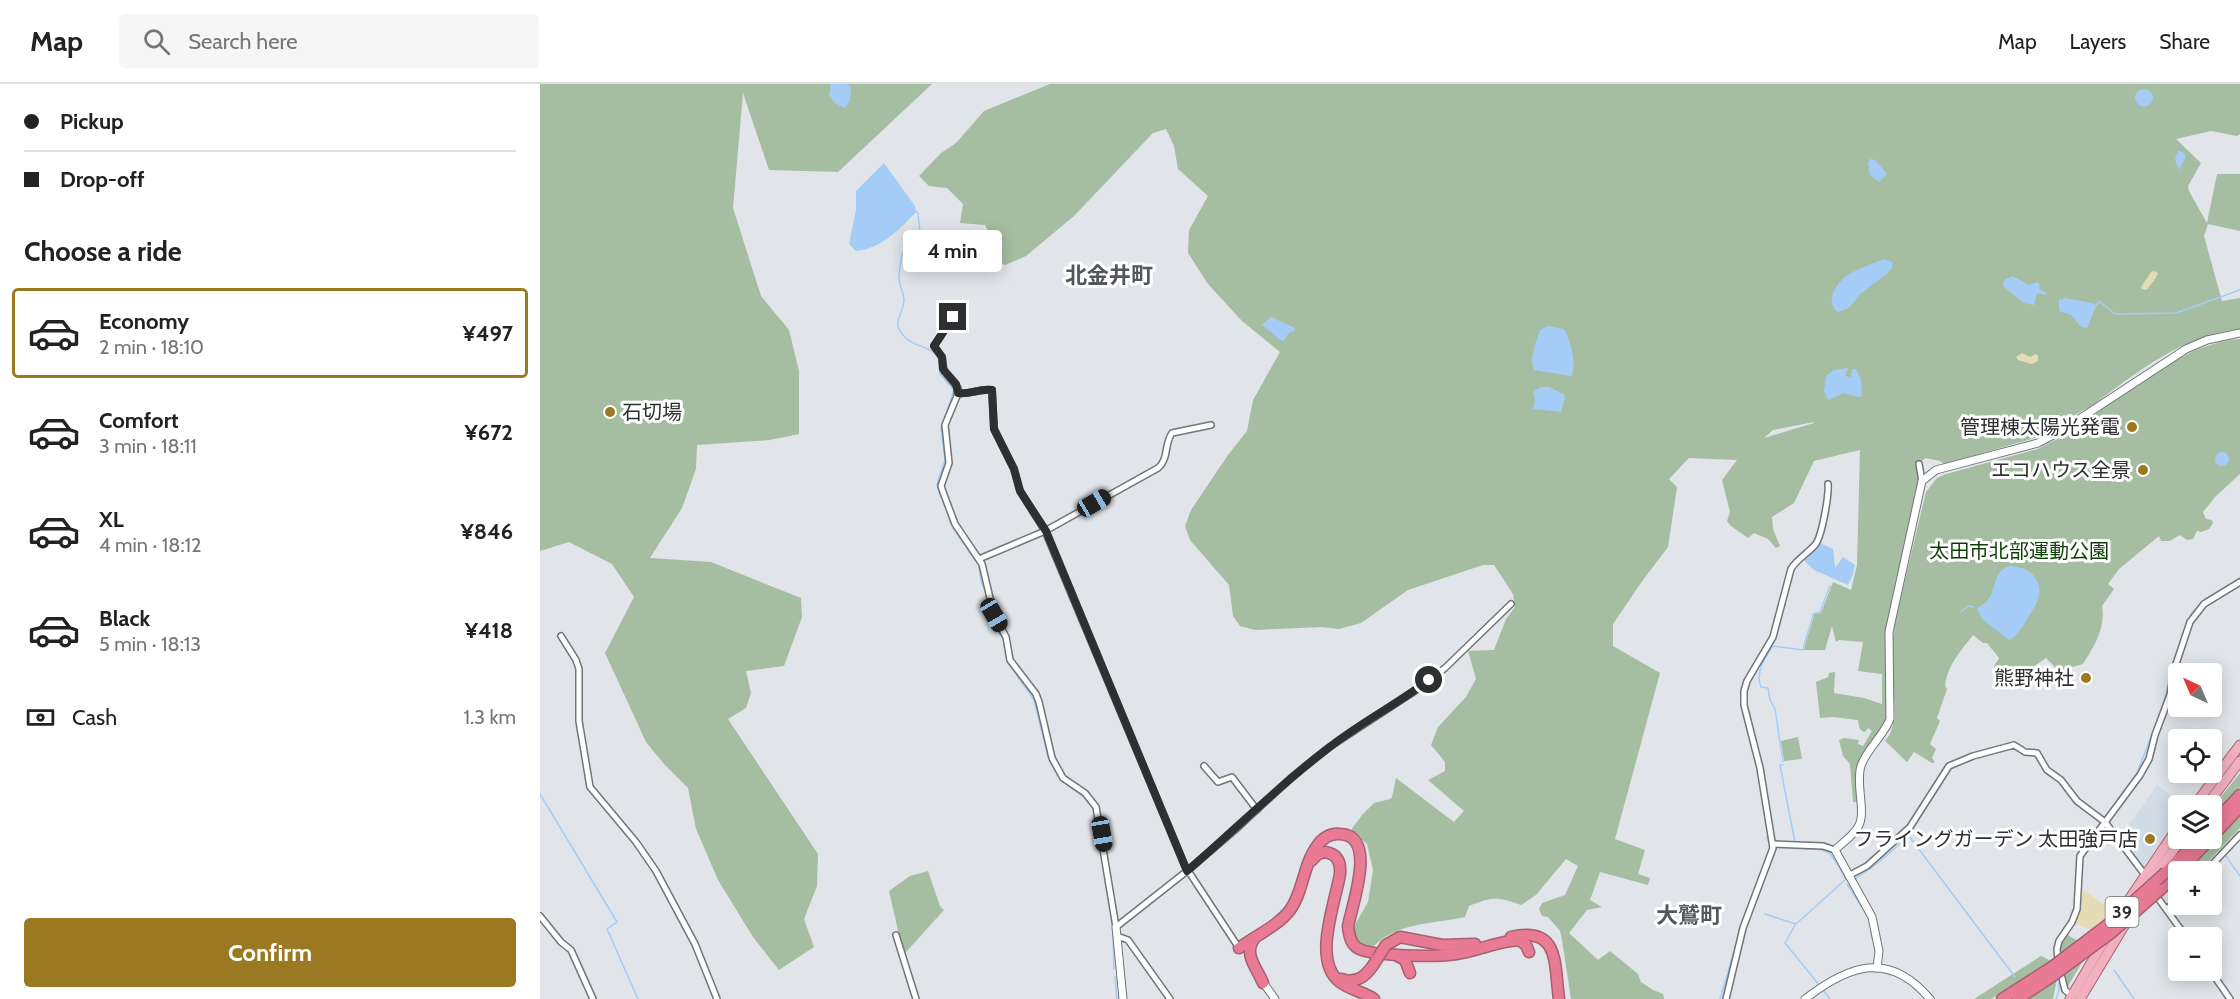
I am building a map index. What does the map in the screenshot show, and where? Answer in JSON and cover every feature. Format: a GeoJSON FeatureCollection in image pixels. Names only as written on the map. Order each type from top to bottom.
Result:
{"type":"FeatureCollection","features":[{"type":"Feature","properties":{"kind":"highway"},"geometry":{"type":"LineString","coordinates":[[2222,814],[2240,795]]}},
{"type":"Feature","properties":{"kind":"highway"},"geometry":{"type":"LineString","coordinates":[[2189,861],[2240,807]]}},
{"type":"Feature","properties":{"kind":"highway"},"geometry":{"type":"LineString","coordinates":[[1238,946],[1290,910],[1305,868],[1316,848],[1329,836],[1344,834],[1356,841],[1360,850],[1361,861],[1348,926],[1350,938],[1354,945],[1362,951],[1389,949],[1449,955],[1515,940],[1526,945],[1529,952]]}},
{"type":"Feature","properties":{"kind":"highway"},"geometry":{"type":"LineString","coordinates":[[2018,999],[2114,920],[2189,849]]}},
{"type":"Feature","properties":{"kind":"highway"},"geometry":{"type":"LineString","coordinates":[[1305,868],[1314,856],[1325,852],[1336,856],[1340,864],[1340,874],[1326,943],[1329,970],[1341,983],[1374,999]]}},
{"type":"Feature","properties":{"kind":"highway"},"geometry":{"type":"LineString","coordinates":[[2002,999],[2053,971],[2111,933],[2168,882]]}},
{"type":"Feature","properties":{"kind":"highway"},"geometry":{"type":"LineString","coordinates":[[1329,970],[1340,978],[1355,980],[1365,976],[1377,959],[1400,938],[1442,945],[1460,945],[1527,933],[1546,940],[1552,949],[1559,999]]}},
{"type":"Feature","properties":{"kind":"highway"},"geometry":{"type":"LineString","coordinates":[[1258,934],[1252,941],[1249,951],[1263,983]]}},
{"type":"Feature","properties":{"kind":"highway"},"geometry":{"type":"LineString","coordinates":[[1389,949],[1405,960],[1410,973]]}},
{"type":"Feature","properties":{"kind":"main road"},"geometry":{"type":"LineString","coordinates":[[2202,795],[2240,745]]}},
{"type":"Feature","properties":{"kind":"main road"},"geometry":{"type":"LineString","coordinates":[[2214,795],[2240,761]]}},
{"type":"Feature","properties":{"kind":"main road","name":"39"},"geometry":{"type":"LineString","coordinates":[[2074,998],[2168,844]]}},
{"type":"Feature","properties":{"kind":"main road","name":"39"},"geometry":{"type":"LineString","coordinates":[[2147,880],[2173,849]]}},
{"type":"Feature","properties":{"kind":"street"},"geometry":{"type":"LineString","coordinates":[[962,309],[953,317],[934,346],[942,357],[943,369],[956,384],[958,393],[945,425],[949,463],[941,486],[954,524],[982,564],[994,615],[1006,637],[1010,660],[1036,694],[1052,758],[1063,778],[1085,792],[1096,807],[1116,927],[1123,999]]}},
{"type":"Feature","properties":{"kind":"street"},"geometry":{"type":"LineString","coordinates":[[1922,481],[1936,470],[2038,443],[2061,431],[2186,349],[2207,340],[2240,333]]}},
{"type":"Feature","properties":{"kind":"street"},"geometry":{"type":"LineString","coordinates":[[958,393],[992,390],[994,429],[1014,469],[1020,491],[1046,531],[1187,871],[1275,999]]}},
{"type":"Feature","properties":{"kind":"street"},"geometry":{"type":"LineString","coordinates":[[979,559],[1046,531],[1158,468],[1166,458],[1169,436],[1172,433],[1210,426]]}},
{"type":"Feature","properties":{"kind":"street"},"geometry":{"type":"LineString","coordinates":[[1835,850],[1859,826],[1861,818],[1860,770],[1890,719],[1889,632],[1922,481],[1919,464]]}},
{"type":"Feature","properties":{"kind":"street"},"geometry":{"type":"LineString","coordinates":[[1726,999],[1743,928],[1773,851],[1760,768],[1744,705],[1744,692],[1746,684],[1773,637],[1791,569],[1818,540],[1828,500],[1828,484]]}},
{"type":"Feature","properties":{"kind":"street"},"geometry":{"type":"LineString","coordinates":[[2074,998],[2064,987],[2056,949],[2078,909],[2080,856],[2140,775],[2149,759],[2170,695],[2175,667],[2193,616],[2208,601],[2240,582]]}},
{"type":"Feature","properties":{"kind":"street"},"geometry":{"type":"LineString","coordinates":[[1116,927],[1187,871],[1293,776],[1328,748],[1412,693],[1445,668],[1511,604]]}},
{"type":"Feature","properties":{"kind":"street"},"geometry":{"type":"LineString","coordinates":[[561,636],[579,669],[579,721],[590,787],[636,842],[656,872],[695,944],[717,999]]}},
{"type":"Feature","properties":{"kind":"street"},"geometry":{"type":"LineString","coordinates":[[1848,876],[1867,866],[1910,826],[1949,766],[1973,756],[2014,745],[2025,752],[2037,753],[2047,770],[2061,780],[2077,801],[2105,822],[2179,927]]}},
{"type":"Feature","properties":{"kind":"street"},"geometry":{"type":"LineString","coordinates":[[1204,766],[1218,782],[1232,777],[1257,810]]}},
{"type":"Feature","properties":{"kind":"street"},"geometry":{"type":"LineString","coordinates":[[2215,861],[2240,835]]}},
{"type":"Feature","properties":{"kind":"street"},"geometry":{"type":"LineString","coordinates":[[1773,844],[1823,846],[1835,850],[1872,917],[1879,951],[1877,968]]}},
{"type":"Feature","properties":{"kind":"street"},"geometry":{"type":"LineString","coordinates":[[540,916],[561,942],[571,950],[594,999]]}},
{"type":"Feature","properties":{"kind":"street"},"geometry":{"type":"LineString","coordinates":[[896,935],[916,999]]}},
{"type":"Feature","properties":{"kind":"street"},"geometry":{"type":"LineString","coordinates":[[1117,936],[1128,940],[1170,999]]}},
{"type":"Feature","properties":{"kind":"street"},"geometry":{"type":"LineString","coordinates":[[1805,999],[1844,973],[1862,968],[1877,968],[1904,976],[1930,999]]}},
{"type":"Feature","properties":{"kind":"street"},"geometry":{"type":"LineString","coordinates":[[2218,981],[2230,999]]}},
{"type":"Feature","properties":{"kind":"shaded area"},"geometry":{"type":"Polygon","coordinates":[[[2157,785],[2170,795],[2168,795],[2168,832],[2143,868],[2121,836],[2157,785]]]}},
{"type":"Feature","properties":{"kind":"green space"},"geometry":{"type":"Polygon","coordinates":[[[540,84],[932,84],[838,172],[769,170],[743,93],[733,208],[761,296],[789,330],[799,371],[799,434],[770,440],[697,445],[696,469],[682,508],[650,558],[711,562],[801,598],[802,617],[784,666],[746,671],[751,693],[746,708],[728,719],[818,854],[817,886],[804,919],[814,947],[779,970],[753,937],[718,880],[696,829],[688,788],[646,742],[605,653],[634,597],[612,564],[569,542],[540,551],[540,84]]]}},
{"type":"Feature","properties":{"kind":"green space","name":"太田市北部運動公園"},"geometry":{"type":"Polygon","coordinates":[[[1050,84],[2240,84],[2240,134],[2237,136],[2211,131],[2176,139],[2201,163],[2188,186],[2207,223],[2217,174],[2240,174],[2240,231],[2208,224],[2204,236],[2222,301],[2240,298],[2240,329],[2219,332],[2179,347],[2142,369],[2090,407],[2095,414],[2182,357],[2201,348],[2240,339],[2240,474],[2216,496],[2203,512],[2206,519],[2212,520],[2213,523],[2209,529],[2197,531],[2193,539],[2187,540],[2180,535],[2170,541],[2161,541],[2159,536],[2119,569],[2108,584],[2114,589],[2102,606],[2101,629],[2083,664],[2059,671],[2046,658],[2025,673],[2022,670],[2012,682],[2008,683],[2005,673],[1999,673],[1994,666],[1999,658],[1987,643],[1983,643],[1973,635],[1949,671],[1945,686],[1947,689],[1937,718],[1940,721],[1930,744],[1936,749],[1932,758],[1935,762],[1932,763],[1914,752],[1907,762],[1885,741],[1895,718],[1892,648],[1895,622],[1926,492],[1937,478],[2038,449],[2093,415],[2087,408],[2038,437],[1944,464],[1926,458],[1920,462],[1919,487],[1886,628],[1885,647],[1890,716],[1862,758],[1859,802],[1853,802],[1850,764],[1843,756],[1839,740],[1844,738],[1859,740],[1858,744],[1863,746],[1872,731],[1868,728],[1865,732],[1862,731],[1858,720],[1820,718],[1816,682],[1828,677],[1829,673],[1835,672],[1834,693],[1864,698],[1882,704],[1882,674],[1858,671],[1863,642],[1839,640],[1836,642],[1832,626],[1825,650],[1804,650],[1814,614],[1821,613],[1833,582],[1851,590],[1857,565],[1860,450],[1814,461],[1794,503],[1772,517],[1773,529],[1780,546],[1776,548],[1768,539],[1754,533],[1748,538],[1727,521],[1730,512],[1722,480],[1737,460],[1689,458],[1669,479],[1677,487],[1668,547],[1613,624],[1613,646],[1660,673],[1615,839],[1645,850],[1638,874],[1650,878],[1648,885],[1600,872],[1590,900],[1602,907],[1587,910],[1569,933],[1598,960],[1610,951],[1638,974],[1641,982],[1663,994],[1664,999],[1571,999],[1560,931],[1548,917],[1542,916],[1539,909],[1542,903],[1565,895],[1578,866],[1566,859],[1536,895],[1521,905],[1500,899],[1483,901],[1469,906],[1465,917],[1404,928],[1373,947],[1365,945],[1359,941],[1353,928],[1368,902],[1373,870],[1367,844],[1351,830],[1374,803],[1392,797],[1396,778],[1454,822],[1464,811],[1428,780],[1445,771],[1445,762],[1431,745],[1438,727],[1466,697],[1476,679],[1468,651],[1494,650],[1506,619],[1515,607],[1513,594],[1494,565],[1483,565],[1408,590],[1361,623],[1339,629],[1322,627],[1255,630],[1240,626],[1233,616],[1229,585],[1190,540],[1185,526],[1191,510],[1247,431],[1253,400],[1280,352],[1242,321],[1208,284],[1188,253],[1189,230],[1208,196],[1178,169],[1174,146],[1166,129],[1153,133],[1074,216],[1026,256],[1005,265],[989,259],[996,247],[985,225],[960,223],[963,204],[947,188],[929,186],[919,176],[941,153],[956,143],[984,111],[1050,84]],[[1814,423],[1773,430],[1764,438],[1814,423]]]}},
{"type":"Feature","properties":{"kind":"green space"},"geometry":{"type":"Polygon","coordinates":[[[1798,737],[1802,759],[1784,761],[1781,741],[1798,737]]]}},
{"type":"Feature","properties":{"kind":"green space"},"geometry":{"type":"Polygon","coordinates":[[[2240,773],[2240,787],[2222,807],[2222,795],[2240,773]]]}},
{"type":"Feature","properties":{"kind":"green space"},"geometry":{"type":"Polygon","coordinates":[[[2240,816],[2240,828],[2222,847],[2222,835],[2240,816]]]}},
{"type":"Feature","properties":{"kind":"green space"},"geometry":{"type":"Polygon","coordinates":[[[2208,849],[2220,849],[2209,861],[2197,861],[2208,849]]]}},
{"type":"Feature","properties":{"kind":"green space"},"geometry":{"type":"Polygon","coordinates":[[[928,871],[940,906],[944,910],[906,952],[903,952],[889,891],[910,876],[928,871]]]}},
{"type":"Feature","properties":{"kind":"green space"},"geometry":{"type":"Polygon","coordinates":[[[2066,934],[2078,941],[2060,955],[2061,941],[2066,934]]]}},
{"type":"Feature","properties":{"kind":"green space"},"geometry":{"type":"Polygon","coordinates":[[[2041,956],[2051,961],[1991,999],[1974,999],[2041,956]]]}},
{"type":"Feature","properties":{"kind":"green space"},"geometry":{"type":"Polygon","coordinates":[[[2084,959],[2068,986],[2066,985],[2064,974],[2084,959]]]}},
{"type":"Feature","properties":{"kind":"green space"},"geometry":{"type":"Polygon","coordinates":[[[2057,979],[2053,999],[2028,999],[2057,979]]]}},
{"type":"Feature","properties":{"kind":"sand"},"geometry":{"type":"Polygon","coordinates":[[[2151,272],[2158,273],[2155,279],[2146,290],[2142,289],[2141,287],[2151,272]]]}},
{"type":"Feature","properties":{"kind":"sand"},"geometry":{"type":"Polygon","coordinates":[[[2022,353],[2030,357],[2036,354],[2038,361],[2032,364],[2018,360],[2016,357],[2022,353]]]}},
{"type":"Feature","properties":{"kind":"sand"},"geometry":{"type":"Polygon","coordinates":[[[2081,891],[2085,891],[2113,911],[2091,930],[2075,923],[2080,910],[2081,891]]]}},
{"type":"Feature","properties":{"kind":"water"},"geometry":{"type":"Polygon","coordinates":[[[831,84],[847,84],[851,88],[850,101],[845,108],[835,103],[829,95],[831,84]]]}},
{"type":"Feature","properties":{"kind":"water"},"geometry":{"type":"Polygon","coordinates":[[[2144,89],[2150,92],[2153,98],[2150,104],[2144,107],[2138,104],[2135,98],[2138,92],[2144,89]]]}},
{"type":"Feature","properties":{"kind":"water"},"geometry":{"type":"Polygon","coordinates":[[[2178,150],[2186,157],[2179,170],[2175,160],[2178,150]]]}},
{"type":"Feature","properties":{"kind":"water"},"geometry":{"type":"Polygon","coordinates":[[[1870,159],[1875,160],[1887,174],[1879,182],[1870,175],[1868,163],[1870,159]]]}},
{"type":"Feature","properties":{"kind":"water"},"geometry":{"type":"Polygon","coordinates":[[[884,163],[915,206],[916,212],[882,242],[856,251],[849,244],[856,210],[856,191],[884,163]]]}},
{"type":"Feature","properties":{"kind":"water"},"geometry":{"type":"Polygon","coordinates":[[[1884,259],[1893,262],[1887,274],[1860,294],[1849,308],[1838,312],[1832,304],[1832,299],[1841,280],[1852,272],[1884,259]]]}},
{"type":"Feature","properties":{"kind":"water"},"geometry":{"type":"Polygon","coordinates":[[[2013,276],[2029,285],[2038,282],[2039,289],[2047,293],[2046,295],[2037,293],[2034,305],[2024,303],[2003,286],[2004,280],[2013,276]]]}},
{"type":"Feature","properties":{"kind":"water"},"geometry":{"type":"Polygon","coordinates":[[[2065,298],[2092,303],[2096,306],[2087,328],[2081,327],[2071,315],[2059,311],[2059,300],[2065,298]]]}},
{"type":"Feature","properties":{"kind":"water"},"geometry":{"type":"Polygon","coordinates":[[[1271,317],[1295,328],[1284,341],[1262,325],[1271,317]]]}},
{"type":"Feature","properties":{"kind":"water"},"geometry":{"type":"Polygon","coordinates":[[[1548,326],[1564,329],[1571,346],[1574,366],[1571,376],[1534,370],[1532,357],[1536,342],[1540,330],[1548,326]]]}},
{"type":"Feature","properties":{"kind":"water"},"geometry":{"type":"Polygon","coordinates":[[[1848,368],[1845,376],[1851,377],[1852,369],[1856,369],[1861,380],[1862,396],[1857,397],[1844,393],[1828,400],[1824,391],[1826,376],[1834,370],[1848,368]]]}},
{"type":"Feature","properties":{"kind":"water"},"geometry":{"type":"Polygon","coordinates":[[[1541,387],[1549,387],[1564,394],[1561,412],[1533,409],[1535,401],[1533,392],[1541,387]]]}},
{"type":"Feature","properties":{"kind":"water"},"geometry":{"type":"Polygon","coordinates":[[[2222,452],[2227,454],[2229,459],[2227,464],[2222,466],[2217,464],[2215,459],[2217,454],[2222,452]]]}},
{"type":"Feature","properties":{"kind":"water"},"geometry":{"type":"Polygon","coordinates":[[[1820,543],[1833,549],[1835,568],[1843,557],[1855,565],[1848,585],[1814,570],[1803,559],[1820,543]]]}},
{"type":"Feature","properties":{"kind":"water"},"geometry":{"type":"Polygon","coordinates":[[[2009,566],[2031,573],[2039,584],[2039,596],[2024,625],[2009,640],[1982,619],[1977,608],[1989,598],[1999,574],[2009,566]]]}},
{"type":"Feature","properties":{"kind":"waterway"},"geometry":{"type":"LineString","coordinates":[[914,210],[918,213],[921,242],[902,254],[899,278],[904,301],[898,324],[907,339],[932,351],[938,358]]}},
{"type":"Feature","properties":{"kind":"waterway"},"geometry":{"type":"LineString","coordinates":[[2096,306],[2099,301],[2115,314],[2176,313],[2240,290]]}},
{"type":"Feature","properties":{"kind":"waterway"},"geometry":{"type":"LineString","coordinates":[[939,366],[940,374],[954,390],[941,428],[945,460],[937,484],[943,501]]}},
{"type":"Feature","properties":{"kind":"waterway"},"geometry":{"type":"LineString","coordinates":[[947,511],[950,522]]}},
{"type":"Feature","properties":{"kind":"waterway"},"geometry":{"type":"LineString","coordinates":[[953,528],[977,563]]}},
{"type":"Feature","properties":{"kind":"waterway"},"geometry":{"type":"LineString","coordinates":[[979,568],[987,596]]}},
{"type":"Feature","properties":{"kind":"waterway"},"geometry":{"type":"LineString","coordinates":[[2165,700],[2172,665],[2191,614],[2205,599],[2240,578]]}},
{"type":"Feature","properties":{"kind":"waterway"},"geometry":{"type":"LineString","coordinates":[[1783,762],[1775,709],[1770,700],[1768,688],[1761,687],[1759,682],[1760,671],[1773,646],[1803,650],[1813,614],[1820,612],[1830,586]]}},
{"type":"Feature","properties":{"kind":"waterway"},"geometry":{"type":"LineString","coordinates":[[989,604],[991,620],[1004,640],[1007,661],[1034,700],[1049,760],[1061,780],[1086,799]]}},
{"type":"Feature","properties":{"kind":"waterway"},"geometry":{"type":"LineString","coordinates":[[1961,612],[1968,606],[1973,607]]}},
{"type":"Feature","properties":{"kind":"waterway"},"geometry":{"type":"LineString","coordinates":[[2104,819],[2137,773],[2157,721]]}},
{"type":"Feature","properties":{"kind":"waterway"},"geometry":{"type":"LineString","coordinates":[[1783,765],[1780,765],[1795,842]]}},
{"type":"Feature","properties":{"kind":"waterway"},"geometry":{"type":"LineString","coordinates":[[540,794],[617,922],[607,929],[638,999]]}},
{"type":"Feature","properties":{"kind":"waterway"},"geometry":{"type":"LineString","coordinates":[[2076,885],[2078,853],[2101,822]]}},
{"type":"Feature","properties":{"kind":"waterway"},"geometry":{"type":"LineString","coordinates":[[1855,879],[1878,863],[1909,836],[2015,977]]}},
{"type":"Feature","properties":{"kind":"waterway"},"geometry":{"type":"LineString","coordinates":[[1767,837],[1770,845]]}},
{"type":"Feature","properties":{"kind":"waterway"},"geometry":{"type":"LineString","coordinates":[[1780,847],[1796,848]]}},
{"type":"Feature","properties":{"kind":"waterway"},"geometry":{"type":"LineString","coordinates":[[1797,848],[1822,850],[1830,854],[1844,876]]}},
{"type":"Feature","properties":{"kind":"waterway"},"geometry":{"type":"LineString","coordinates":[[2226,856],[2240,876]]}},
{"type":"Feature","properties":{"kind":"waterway"},"geometry":{"type":"LineString","coordinates":[[1765,914],[1796,924],[1845,880]]}},
{"type":"Feature","properties":{"kind":"waterway"},"geometry":{"type":"LineString","coordinates":[[1847,884],[1869,918],[1872,939]]}},
{"type":"Feature","properties":{"kind":"waterway"},"geometry":{"type":"LineString","coordinates":[[2055,960],[2055,943],[2070,919]]}},
{"type":"Feature","properties":{"kind":"waterway"},"geometry":{"type":"LineString","coordinates":[[1795,925],[1785,943],[1820,986]]}},
{"type":"Feature","properties":{"kind":"waterway"},"geometry":{"type":"LineString","coordinates":[[1720,999],[1741,928]]}},
{"type":"Feature","properties":{"kind":"waterway"},"geometry":{"type":"LineString","coordinates":[[1113,935],[1114,969]]}},
{"type":"Feature","properties":{"kind":"waterway"},"geometry":{"type":"LineString","coordinates":[[2114,970],[2134,999]]}},
{"type":"Feature","properties":{"kind":"waterway"},"geometry":{"type":"LineString","coordinates":[[2056,999],[2059,990],[2059,976]]}},
{"type":"Feature","properties":{"kind":"waterway"},"geometry":{"type":"LineString","coordinates":[[1115,977],[1117,999]]}},
{"type":"Feature","properties":{"kind":"waterway"},"geometry":{"type":"LineString","coordinates":[[1823,990],[1830,999]]}},
{"type":"Feature","properties":{"kind":"place","name":"石切場"},"geometry":{"type":"Point","coordinates":[610,412]}},
{"type":"Feature","properties":{"kind":"place","name":"管理棟太陽光発電"},"geometry":{"type":"Point","coordinates":[2132,427]}},
{"type":"Feature","properties":{"kind":"place","name":"エコハウス全景"},"geometry":{"type":"Point","coordinates":[2143,470]}},
{"type":"Feature","properties":{"kind":"place","name":"熊野神社"},"geometry":{"type":"Point","coordinates":[2086,678]}},
{"type":"Feature","properties":{"kind":"place","name":"フライングガーデン 太田強戸店"},"geometry":{"type":"Point","coordinates":[2150,839]}},
{"type":"Feature","properties":{"kind":"district","name":"北金井町"},"geometry":{"type":"Point","coordinates":[1109,275]}},
{"type":"Feature","properties":{"kind":"district","name":"大鷲町"},"geometry":{"type":"Point","coordinates":[1689,915]}},
{"type":"Feature","properties":{"kind":"route"},"geometry":{"type":"LineString","coordinates":[[953,317],[934,346],[941,354],[943,369],[956,384],[958,393],[992,390],[994,429],[1002,449],[1014,469],[1020,491],[1046,531],[1187,871],[1293,776],[1328,748],[1429,680]]}}]}
